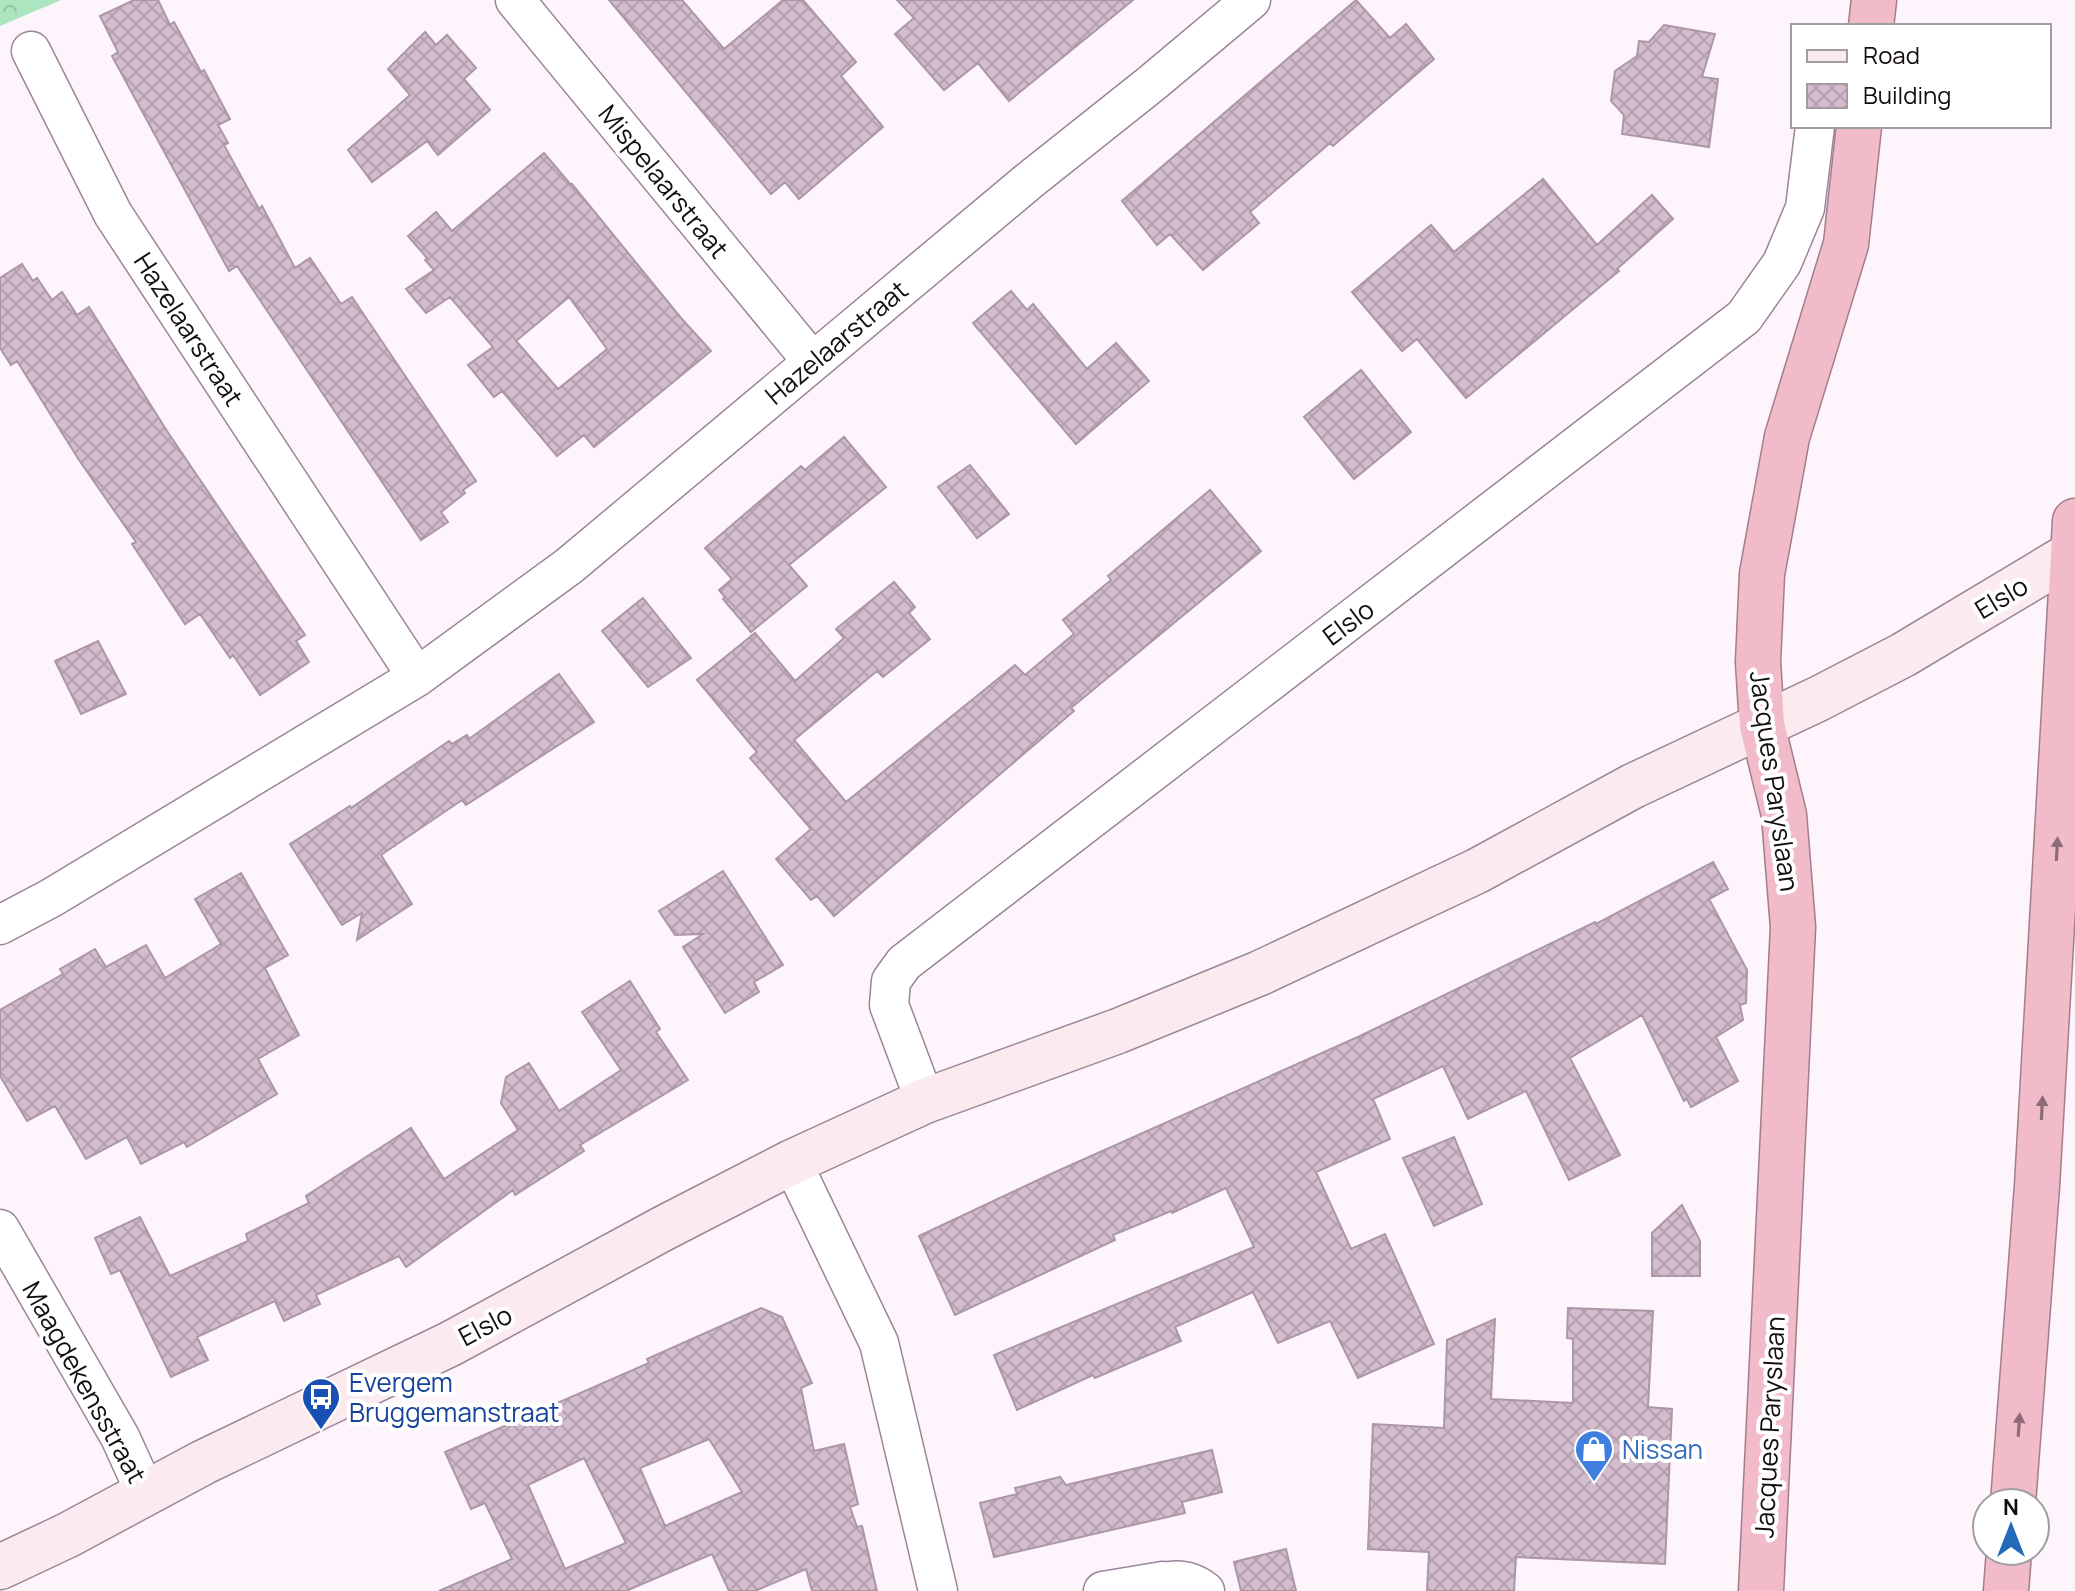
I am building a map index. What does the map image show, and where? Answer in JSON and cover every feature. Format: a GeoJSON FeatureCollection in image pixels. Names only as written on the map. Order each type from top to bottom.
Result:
{"type":"FeatureCollection","features":[{"type":"Feature","properties":{"kind":"highway"},"geometry":{"type":"LineString","coordinates":[[1871,24],[1874,0]]}},
{"type":"Feature","properties":{"kind":"highway","name":"Jacques Paryslaan"},"geometry":{"type":"LineString","coordinates":[[1761,1591],[1793,927],[1784,815],[1762,725],[1758,662],[1762,574],[1787,437],[1846,244],[1859,128]]}},
{"type":"Feature","properties":{"kind":"highway"},"geometry":{"type":"LineString","coordinates":[[2014,1487],[2037,1186],[2075,542]]}},
{"type":"Feature","properties":{"kind":"highway"},"geometry":{"type":"LineString","coordinates":[[2006,1591],[2008,1567]]}},
{"type":"Feature","properties":{"kind":"street","name":"Mispelaarstraat"},"geometry":{"type":"LineString","coordinates":[[515,0],[812,361]]}},
{"type":"Feature","properties":{"kind":"street","name":"Hazelaarstraat"},"geometry":{"type":"LineString","coordinates":[[0,925],[65,890],[417,677],[569,566],[812,361],[1251,0]]}},
{"type":"Feature","properties":{"kind":"street","name":"Hazelaarstraat"},"geometry":{"type":"LineString","coordinates":[[31,51],[113,214],[417,677]]}},
{"type":"Feature","properties":{"kind":"street","name":"Elslo"},"geometry":{"type":"LineString","coordinates":[[925,1101],[889,1005],[891,981],[904,963],[1744,317],[1782,263],[1805,208],[1815,128]]}},
{"type":"Feature","properties":{"kind":"street","name":"Elslo"},"geometry":{"type":"LineString","coordinates":[[0,1567],[204,1462],[450,1344],[792,1162],[925,1101],[1118,1031],[1260,973],[1477,871],[1633,786],[1818,699],[1903,655],[2075,542]]}},
{"type":"Feature","properties":{"kind":"street"},"geometry":{"type":"LineString","coordinates":[[792,1162],[879,1343],[938,1591]]}},
{"type":"Feature","properties":{"kind":"street","name":"Maagdekensstraat"},"geometry":{"type":"LineString","coordinates":[[0,1229],[120,1437],[146,1494]]}},
{"type":"Feature","properties":{"kind":"street"},"geometry":{"type":"LineString","coordinates":[[1103,1591],[1180,1580],[1197,1584],[1205,1591]]}},
{"type":"Feature","properties":{"kind":"green space"},"geometry":{"type":"Polygon","coordinates":[[[0,0],[61,0],[0,26],[0,0]]]}},
{"type":"Feature","properties":{"kind":"building"},"geometry":{"type":"Polygon","coordinates":[[[134,0],[158,0],[170,25],[174,22],[201,72],[204,70],[230,119],[218,125],[228,143],[224,145],[259,209],[262,206],[295,268],[310,258],[341,304],[352,297],[476,481],[441,512],[448,522],[421,540],[237,266],[229,271],[112,56],[118,52],[100,16],[134,0]]]}},
{"type":"Feature","properties":{"kind":"building"},"geometry":{"type":"Polygon","coordinates":[[[609,0],[682,0],[724,49],[783,0],[803,0],[856,62],[841,76],[883,127],[799,199],[785,182],[771,194],[609,0]]]}},
{"type":"Feature","properties":{"kind":"building"},"geometry":{"type":"Polygon","coordinates":[[[897,0],[1133,0],[1009,101],[978,63],[944,90],[895,34],[914,18],[897,0]]]}},
{"type":"Feature","properties":{"kind":"building"},"geometry":{"type":"Polygon","coordinates":[[[1356,0],[1390,38],[1406,24],[1434,59],[1250,212],[1259,223],[1203,270],[1170,234],[1157,245],[1122,201],[1356,0]]]}},
{"type":"Feature","properties":{"kind":"building"},"geometry":{"type":"Polygon","coordinates":[[[1664,25],[1715,34],[1702,77],[1718,79],[1709,147],[1622,134],[1624,115],[1611,101],[1615,71],[1637,56],[1639,41],[1649,42],[1664,25]]]}},
{"type":"Feature","properties":{"kind":"building"},"geometry":{"type":"Polygon","coordinates":[[[425,32],[436,45],[447,35],[476,68],[464,79],[490,110],[438,155],[427,141],[372,182],[348,150],[410,95],[388,69],[425,32]]]}},
{"type":"Feature","properties":{"kind":"building"},"geometry":{"type":"Polygon","coordinates":[[[544,153],[711,351],[594,447],[584,435],[557,456],[502,391],[494,397],[468,365],[493,347],[450,297],[426,313],[406,289],[434,270],[408,236],[436,212],[452,231],[544,153]],[[569,297],[516,341],[558,389],[607,349],[569,297]]]}},
{"type":"Feature","properties":{"kind":"building"},"geometry":{"type":"Polygon","coordinates":[[[1543,179],[1597,245],[1652,195],[1673,219],[1617,269],[1619,271],[1466,398],[1417,339],[1402,351],[1352,292],[1431,225],[1454,252],[1543,179]]]}},
{"type":"Feature","properties":{"kind":"building"},"geometry":{"type":"Polygon","coordinates":[[[22,264],[33,281],[37,278],[52,300],[62,292],[77,315],[89,307],[167,431],[305,635],[296,641],[309,662],[260,695],[200,614],[185,624],[132,544],[136,542],[79,460],[17,361],[11,365],[0,348],[0,278],[22,264]]]}},
{"type":"Feature","properties":{"kind":"building"},"geometry":{"type":"Polygon","coordinates":[[[1011,291],[1027,310],[1033,304],[1087,369],[1116,343],[1149,381],[1076,444],[973,323],[1011,291]]]}},
{"type":"Feature","properties":{"kind":"building"},"geometry":{"type":"Polygon","coordinates":[[[1361,370],[1411,432],[1354,479],[1304,417],[1361,370]]]}},
{"type":"Feature","properties":{"kind":"building"},"geometry":{"type":"Polygon","coordinates":[[[844,437],[886,487],[789,565],[807,586],[751,632],[719,590],[732,579],[705,548],[801,466],[805,470],[844,437]]]}},
{"type":"Feature","properties":{"kind":"building"},"geometry":{"type":"Polygon","coordinates":[[[970,465],[1009,514],[977,538],[938,487],[970,465]]]}},
{"type":"Feature","properties":{"kind":"building"},"geometry":{"type":"Polygon","coordinates":[[[1210,490],[1261,551],[1071,708],[1074,711],[834,916],[817,896],[811,900],[776,859],[811,829],[750,758],[757,752],[697,680],[755,633],[795,681],[844,638],[836,629],[894,582],[915,607],[909,613],[930,639],[883,677],[877,671],[794,740],[846,802],[1015,665],[1025,675],[1074,634],[1063,620],[1111,580],[1108,576],[1210,490]]]}},
{"type":"Feature","properties":{"kind":"building"},"geometry":{"type":"Polygon","coordinates":[[[643,598],[691,658],[648,687],[602,631],[643,598]]]}},
{"type":"Feature","properties":{"kind":"building"},"geometry":{"type":"Polygon","coordinates":[[[98,641],[126,694],[81,714],[55,661],[98,641]]]}},
{"type":"Feature","properties":{"kind":"building"},"geometry":{"type":"Polygon","coordinates":[[[559,674],[594,722],[466,805],[462,800],[381,855],[412,904],[357,940],[362,913],[342,925],[290,844],[351,808],[449,741],[452,744],[467,735],[469,739],[559,674]]]}},
{"type":"Feature","properties":{"kind":"building"},"geometry":{"type":"Polygon","coordinates":[[[1713,862],[1728,889],[1709,899],[1747,970],[1746,1003],[1740,1005],[1743,1020],[1716,1037],[1738,1081],[1691,1107],[1687,1099],[1684,1101],[1642,1015],[1570,1058],[1620,1155],[1569,1180],[1526,1091],[1468,1119],[1443,1066],[1373,1099],[1390,1139],[1316,1172],[1351,1249],[1385,1234],[1434,1344],[1358,1378],[1330,1321],[1278,1343],[1253,1292],[1175,1327],[1181,1341],[1095,1378],[1093,1375],[1017,1410],[994,1355],[1254,1247],[1226,1188],[1113,1235],[1115,1240],[955,1315],[919,1236],[1360,1036],[1596,924],[1713,862]]]}},
{"type":"Feature","properties":{"kind":"building"},"geometry":{"type":"Polygon","coordinates":[[[723,871],[783,965],[754,982],[759,992],[725,1013],[683,947],[703,934],[675,935],[659,911],[723,871]]]}},
{"type":"Feature","properties":{"kind":"building"},"geometry":{"type":"Polygon","coordinates":[[[241,873],[288,955],[265,968],[299,1035],[258,1059],[277,1094],[187,1147],[184,1142],[141,1164],[127,1137],[86,1159],[55,1106],[27,1121],[0,1076],[0,1010],[63,974],[60,969],[95,949],[106,967],[146,945],[165,978],[221,944],[195,899],[241,873]]]}},
{"type":"Feature","properties":{"kind":"building"},"geometry":{"type":"Polygon","coordinates":[[[630,981],[660,1029],[656,1032],[688,1080],[580,1145],[584,1151],[515,1195],[513,1190],[406,1267],[399,1256],[316,1295],[320,1304],[284,1321],[275,1301],[197,1337],[208,1360],[171,1377],[120,1270],[111,1274],[95,1238],[140,1217],[170,1276],[248,1241],[246,1234],[309,1203],[306,1196],[411,1128],[444,1179],[518,1130],[501,1103],[506,1077],[529,1063],[559,1111],[621,1070],[582,1012],[630,981]]]}},
{"type":"Feature","properties":{"kind":"building"},"geometry":{"type":"Polygon","coordinates":[[[1454,1137],[1482,1204],[1434,1226],[1403,1158],[1454,1137]]]}},
{"type":"Feature","properties":{"kind":"building"},"geometry":{"type":"Polygon","coordinates":[[[1682,1205],[1700,1241],[1700,1276],[1652,1276],[1652,1233],[1682,1205]]]}},
{"type":"Feature","properties":{"kind":"building"},"geometry":{"type":"Polygon","coordinates":[[[761,1308],[782,1317],[812,1383],[801,1388],[814,1451],[844,1444],[858,1504],[850,1507],[857,1527],[862,1526],[877,1591],[812,1591],[806,1569],[755,1591],[729,1591],[712,1554],[626,1591],[439,1591],[512,1559],[485,1503],[471,1509],[445,1452],[649,1363],[647,1359],[761,1308]],[[709,1439],[640,1468],[665,1526],[742,1492],[709,1439]],[[584,1458],[528,1485],[565,1569],[626,1543],[584,1458]]]}},
{"type":"Feature","properties":{"kind":"building"},"geometry":{"type":"Polygon","coordinates":[[[1568,1308],[1653,1311],[1648,1407],[1672,1409],[1665,1564],[1516,1557],[1514,1591],[1427,1591],[1429,1552],[1368,1549],[1373,1424],[1444,1428],[1447,1340],[1495,1319],[1491,1399],[1573,1403],[1573,1339],[1567,1338],[1568,1308]]]}},
{"type":"Feature","properties":{"kind":"building"},"geometry":{"type":"Polygon","coordinates":[[[1212,1450],[1222,1492],[1182,1502],[1185,1513],[994,1557],[980,1503],[1017,1494],[1015,1488],[1060,1477],[1066,1485],[1212,1450]]]}},
{"type":"Feature","properties":{"kind":"building"},"geometry":{"type":"Polygon","coordinates":[[[1286,1549],[1296,1591],[1241,1591],[1234,1562],[1286,1549]]]}},
{"type":"Feature","properties":{"kind":"place","name":"Evergem Bruggemanstraat"},"geometry":{"type":"Point","coordinates":[321,1431]}},
{"type":"Feature","properties":{"kind":"place","name":"Nissan"},"geometry":{"type":"Point","coordinates":[1594,1483]}}]}
